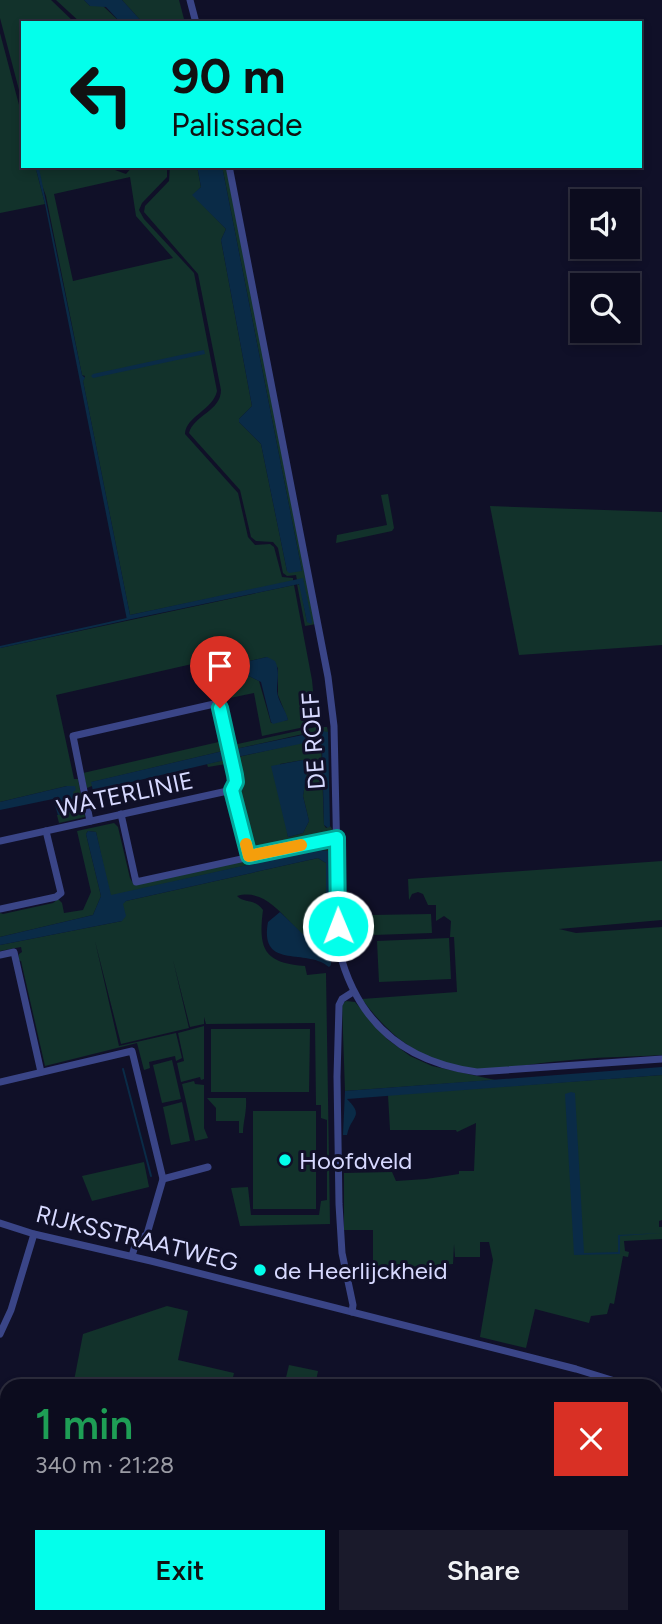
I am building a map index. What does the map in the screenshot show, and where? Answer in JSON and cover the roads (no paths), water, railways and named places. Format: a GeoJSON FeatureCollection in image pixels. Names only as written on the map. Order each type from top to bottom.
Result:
{"type":"FeatureCollection","features":[{"type":"Feature","properties":{"kind":"street"},"geometry":{"type":"LineString","coordinates":[[190,0],[195,21]]}},
{"type":"Feature","properties":{"kind":"street","name":"DE ROEF"},"geometry":{"type":"LineString","coordinates":[[229,168],[328,677],[334,726],[339,950],[345,975],[353,992],[384,1032],[424,1059],[450,1068],[477,1072],[662,1059]]}},
{"type":"Feature","properties":{"kind":"street"},"geometry":{"type":"LineString","coordinates":[[90,821],[73,736],[214,704],[220,708],[233,765],[236,782],[232,790]]}},
{"type":"Feature","properties":{"kind":"street","name":"WATERLINIE"},"geometry":{"type":"LineString","coordinates":[[0,841],[232,790],[249,856]]}},
{"type":"Feature","properties":{"kind":"street"},"geometry":{"type":"LineString","coordinates":[[121,814],[136,882],[337,838]]}},
{"type":"Feature","properties":{"kind":"street"},"geometry":{"type":"LineString","coordinates":[[0,909],[56,897],[61,893],[46,831]]}},
{"type":"Feature","properties":{"kind":"street"},"geometry":{"type":"LineString","coordinates":[[0,955],[14,952],[41,1072]]}},
{"type":"Feature","properties":{"kind":"street"},"geometry":{"type":"LineString","coordinates":[[352,1312],[353,1305],[342,1253],[337,1077],[339,1006],[342,999],[353,992]]}},
{"type":"Feature","properties":{"kind":"street"},"geometry":{"type":"LineString","coordinates":[[0,1082],[132,1051],[163,1179],[147,1234],[136,1242],[132,1256]]}},
{"type":"Feature","properties":{"kind":"street"},"geometry":{"type":"LineString","coordinates":[[163,1179],[208,1167]]}},
{"type":"Feature","properties":{"kind":"street","name":"RIJKSSTRAATWEG"},"geometry":{"type":"LineString","coordinates":[[0,1223],[34,1234],[132,1256],[576,1368],[610,1379]]}},
{"type":"Feature","properties":{"kind":"street"},"geometry":{"type":"LineString","coordinates":[[0,1334],[11,1310],[34,1234]]}},
{"type":"Feature","properties":{"kind":"water"},"geometry":{"type":"Polygon","coordinates":[[[84,0],[122,0],[141,21],[119,21],[106,7],[90,6],[84,0]]]}},
{"type":"Feature","properties":{"kind":"water"},"geometry":{"type":"Polygon","coordinates":[[[39,168],[82,375],[85,378],[83,381],[130,615],[303,578],[311,624],[307,622],[299,584],[127,620],[36,169],[39,168]]]}},
{"type":"Feature","properties":{"kind":"water"},"geometry":{"type":"Polygon","coordinates":[[[197,168],[222,168],[302,571],[287,571],[261,444],[239,422],[252,406],[221,240],[226,229],[192,195],[201,187],[197,168]]]}},
{"type":"Feature","properties":{"kind":"water"},"geometry":{"type":"Polygon","coordinates":[[[204,350],[205,354],[93,378],[91,376],[93,374],[204,350]]]}},
{"type":"Feature","properties":{"kind":"water"},"geometry":{"type":"Polygon","coordinates":[[[267,657],[277,665],[277,691],[288,720],[273,724],[261,682],[237,670],[241,663],[267,657]]]}},
{"type":"Feature","properties":{"kind":"water"},"geometry":{"type":"Polygon","coordinates":[[[328,732],[328,828],[324,825],[322,746],[319,740],[237,757],[235,749],[328,732]]]}},
{"type":"Feature","properties":{"kind":"water"},"geometry":{"type":"Polygon","coordinates":[[[223,751],[225,760],[93,791],[91,782],[223,751]]]}},
{"type":"Feature","properties":{"kind":"water"},"geometry":{"type":"Polygon","coordinates":[[[303,760],[308,765],[303,796],[309,821],[303,833],[288,837],[271,766],[303,760]]]}},
{"type":"Feature","properties":{"kind":"water"},"geometry":{"type":"Polygon","coordinates":[[[75,786],[76,790],[73,792],[77,811],[58,815],[53,799],[0,810],[0,802],[75,786]]]}},
{"type":"Feature","properties":{"kind":"water"},"geometry":{"type":"Polygon","coordinates":[[[88,831],[96,832],[111,895],[315,850],[331,851],[331,965],[329,967],[320,961],[278,952],[271,947],[267,937],[268,922],[280,912],[311,942],[326,947],[326,863],[318,858],[126,901],[123,904],[126,916],[122,921],[0,945],[0,937],[93,915],[101,896],[86,834],[88,831]]]}},
{"type":"Feature","properties":{"kind":"water"},"geometry":{"type":"Polygon","coordinates":[[[662,1067],[662,1075],[347,1099],[356,1113],[347,1135],[343,1135],[345,1091],[662,1067]]]}},
{"type":"Feature","properties":{"kind":"water"},"geometry":{"type":"Polygon","coordinates":[[[575,1093],[584,1253],[618,1252],[618,1235],[662,1233],[620,1236],[620,1254],[574,1255],[565,1094],[575,1093]]]}},
{"type":"Feature","properties":{"kind":"waterway"},"geometry":{"type":"LineString","coordinates":[[0,647],[127,619]]}},
{"type":"Feature","properties":{"kind":"waterway"},"geometry":{"type":"LineString","coordinates":[[123,1069],[151,1176]]}},
{"type":"Feature","properties":{"kind":"place","name":"Hoofdveld"},"geometry":{"type":"Point","coordinates":[285,1160]}},
{"type":"Feature","properties":{"kind":"place","name":"de Heerlijckheid"},"geometry":{"type":"Point","coordinates":[260,1270]}}]}
